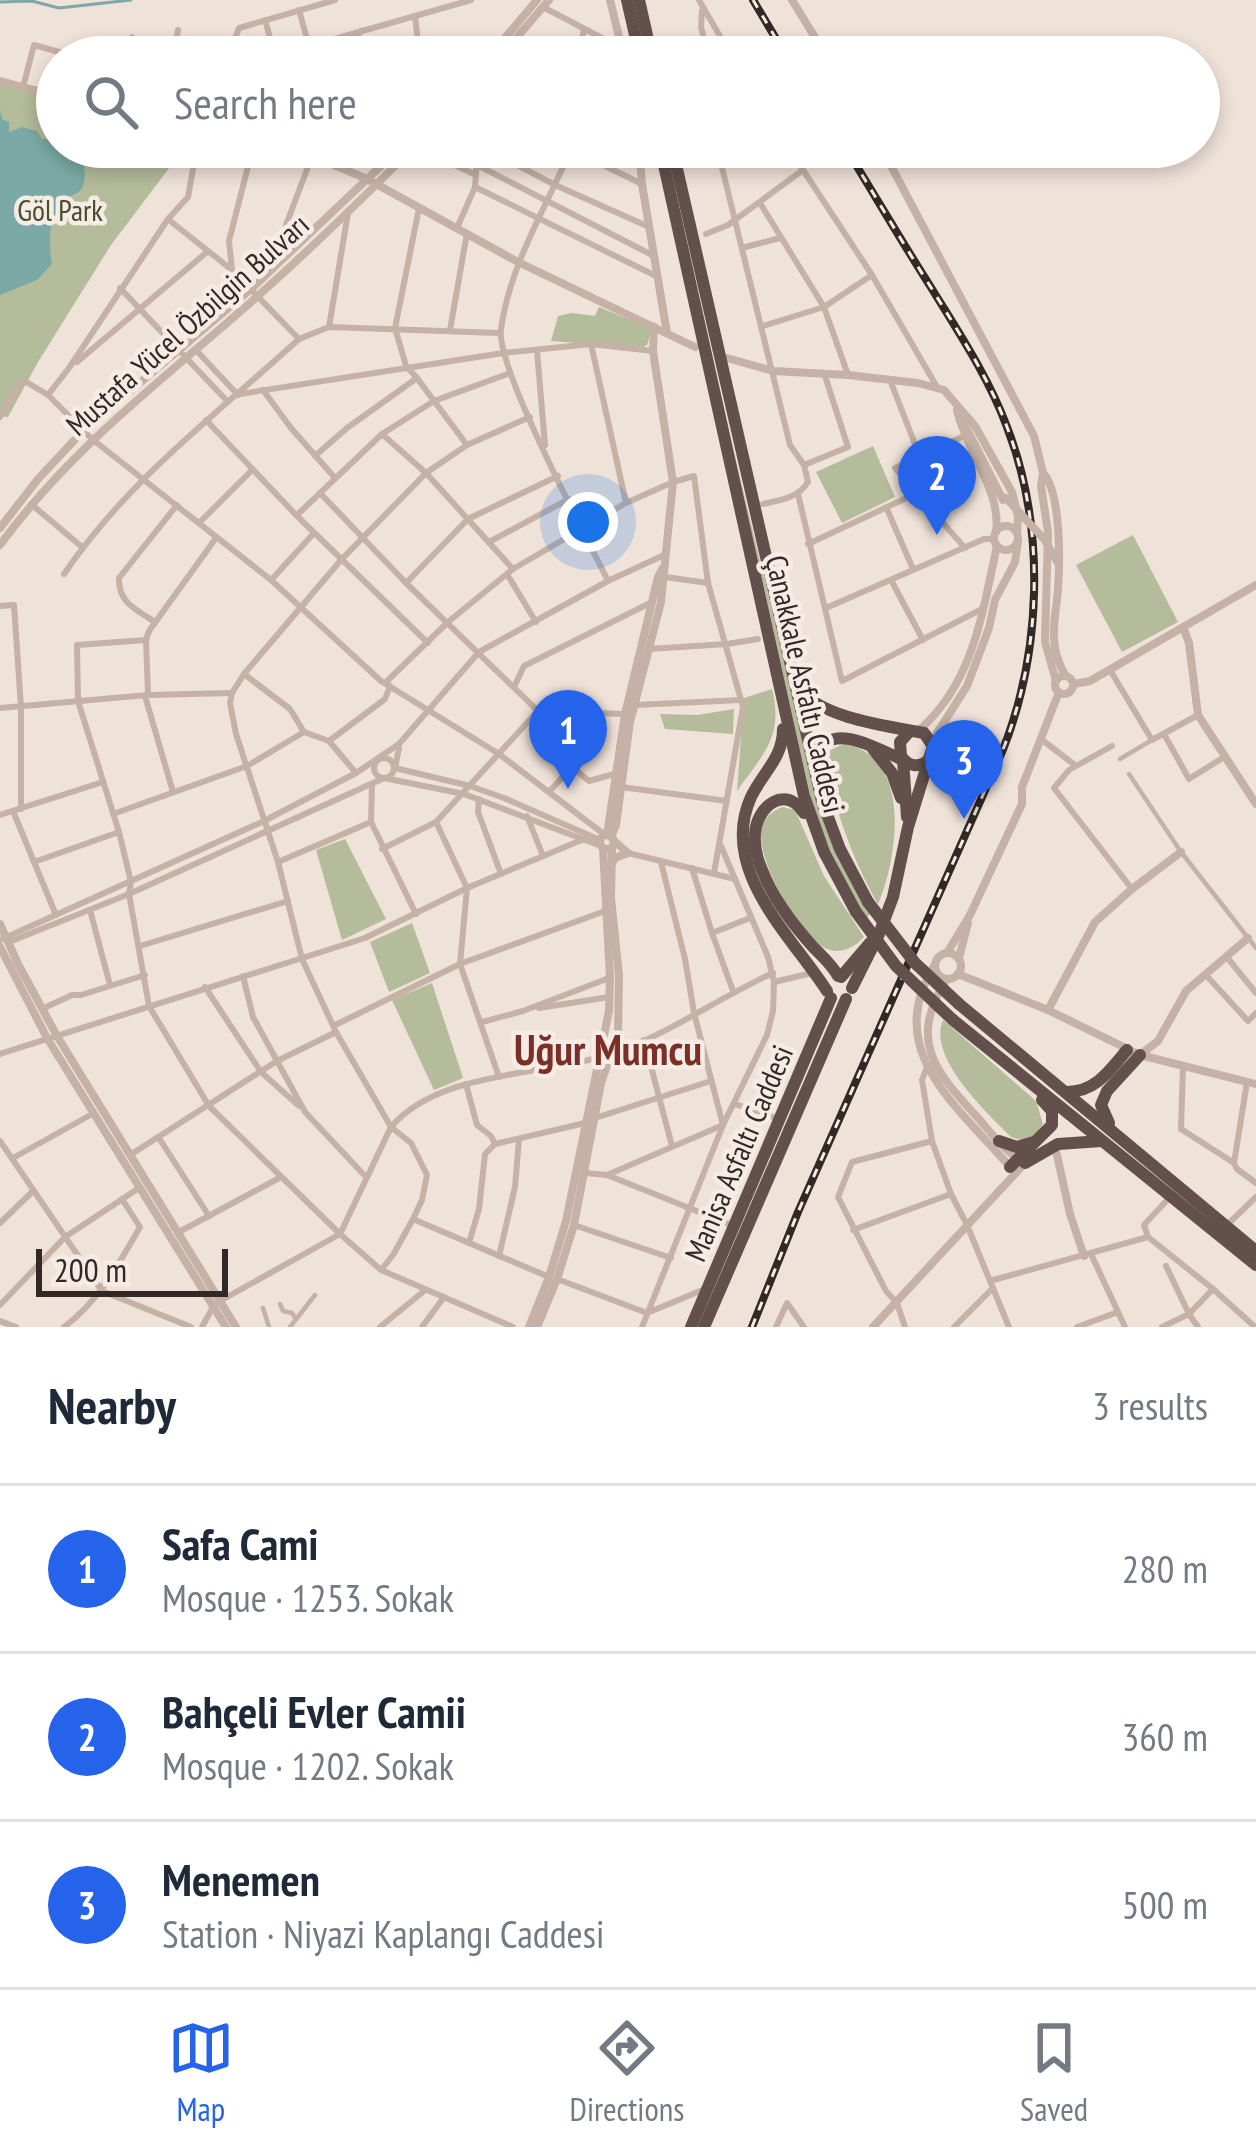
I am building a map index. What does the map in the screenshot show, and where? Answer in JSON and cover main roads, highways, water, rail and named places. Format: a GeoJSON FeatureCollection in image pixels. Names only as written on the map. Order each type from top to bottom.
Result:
{"type":"FeatureCollection","features":[{"type":"Feature","properties":{"kind":"highway"},"geometry":{"type":"LineString","coordinates":[[627,0],[635,36]]}},
{"type":"Feature","properties":{"kind":"highway"},"geometry":{"type":"LineString","coordinates":[[639,0],[647,36]]}},
{"type":"Feature","properties":{"kind":"highway","name":"Çanakkale Asfaltı Caddesi"},"geometry":{"type":"LineString","coordinates":[[665,168],[804,796],[824,852],[847,896],[896,966],[953,1020],[1256,1265]]}},
{"type":"Feature","properties":{"kind":"highway","name":"Çanakkale Asfaltı Caddesi"},"geometry":{"type":"LineString","coordinates":[[677,168],[822,801],[868,902],[915,963],[959,1004],[1256,1250]]}},
{"type":"Feature","properties":{"kind":"highway"},"geometry":{"type":"LineString","coordinates":[[794,683],[814,703],[932,741],[880,934],[839,994]]}},
{"type":"Feature","properties":{"kind":"highway"},"geometry":{"type":"LineString","coordinates":[[782,698],[781,748],[751,799],[743,846],[766,905],[815,972],[839,994]]}},
{"type":"Feature","properties":{"kind":"highway"},"geometry":{"type":"LineString","coordinates":[[908,827],[899,752],[900,742],[914,732]]}},
{"type":"Feature","properties":{"kind":"highway"},"geometry":{"type":"LineString","coordinates":[[831,826],[819,760],[821,749],[830,741],[846,738],[868,744],[916,766],[929,760]]}},
{"type":"Feature","properties":{"kind":"highway"},"geometry":{"type":"LineString","coordinates":[[868,744],[892,773],[908,827]]}},
{"type":"Feature","properties":{"kind":"highway"},"geometry":{"type":"LineString","coordinates":[[840,976],[790,919],[762,871],[754,834],[768,806],[785,799],[796,802],[834,881],[847,896]]}},
{"type":"Feature","properties":{"kind":"highway"},"geometry":{"type":"LineString","coordinates":[[839,994],[830,980],[840,976],[880,934]]}},
{"type":"Feature","properties":{"kind":"highway"},"geometry":{"type":"LineString","coordinates":[[822,956],[860,953]]}},
{"type":"Feature","properties":{"kind":"highway","name":"Manisa Asfaltı Caddesi"},"geometry":{"type":"LineString","coordinates":[[691,1327],[779,1119],[839,994]]}},
{"type":"Feature","properties":{"kind":"highway","name":"Manisa Asfaltı Caddesi"},"geometry":{"type":"LineString","coordinates":[[704,1327],[839,994]]}},
{"type":"Feature","properties":{"kind":"highway"},"geometry":{"type":"LineString","coordinates":[[1066,1093],[1097,1083],[1134,1052],[1101,1105],[1121,1138]]}},
{"type":"Feature","properties":{"kind":"highway"},"geometry":{"type":"LineString","coordinates":[[1021,1077],[1052,1112],[1052,1125],[1017,1166],[1054,1146],[1104,1141]]}},
{"type":"Feature","properties":{"kind":"highway"},"geometry":{"type":"LineString","coordinates":[[999,1141],[1022,1147],[1040,1138]]}},
{"type":"Feature","properties":{"kind":"water"},"geometry":{"type":"Polygon","coordinates":[[[0,110],[2,119],[9,122],[9,132],[22,127],[36,131],[36,168],[84,168],[85,173],[82,189],[61,204],[53,220],[52,264],[37,280],[0,295],[0,110]]]}},
{"type":"Feature","properties":{"kind":"waterway"},"geometry":{"type":"LineString","coordinates":[[0,2],[32,1],[59,8],[131,0]]}},
{"type":"Feature","properties":{"kind":"railway"},"geometry":{"type":"LineString","coordinates":[[753,0],[774,36]]}},
{"type":"Feature","properties":{"kind":"railway"},"geometry":{"type":"LineString","coordinates":[[752,1327],[798,1212],[1002,752],[1025,673],[1031,632],[1033,548],[1020,466],[1007,427],[973,356],[858,168]]}},
{"type":"Feature","properties":{"kind":"place","name":"Bahçeli Evler Camii"},"geometry":{"type":"Point","coordinates":[937,535]}},
{"type":"Feature","properties":{"kind":"place","name":"Safa Cami"},"geometry":{"type":"Point","coordinates":[568,789]}},
{"type":"Feature","properties":{"kind":"place","name":"Menemen"},"geometry":{"type":"Point","coordinates":[964,819]}},
{"type":"Feature","properties":{"kind":"district","name":"Uğur Mumcu"},"geometry":{"type":"Point","coordinates":[608,1049]}},
{"type":"Feature","properties":{"kind":"park label","name":"Göl Park"},"geometry":{"type":"Point","coordinates":[60,209]}}]}
